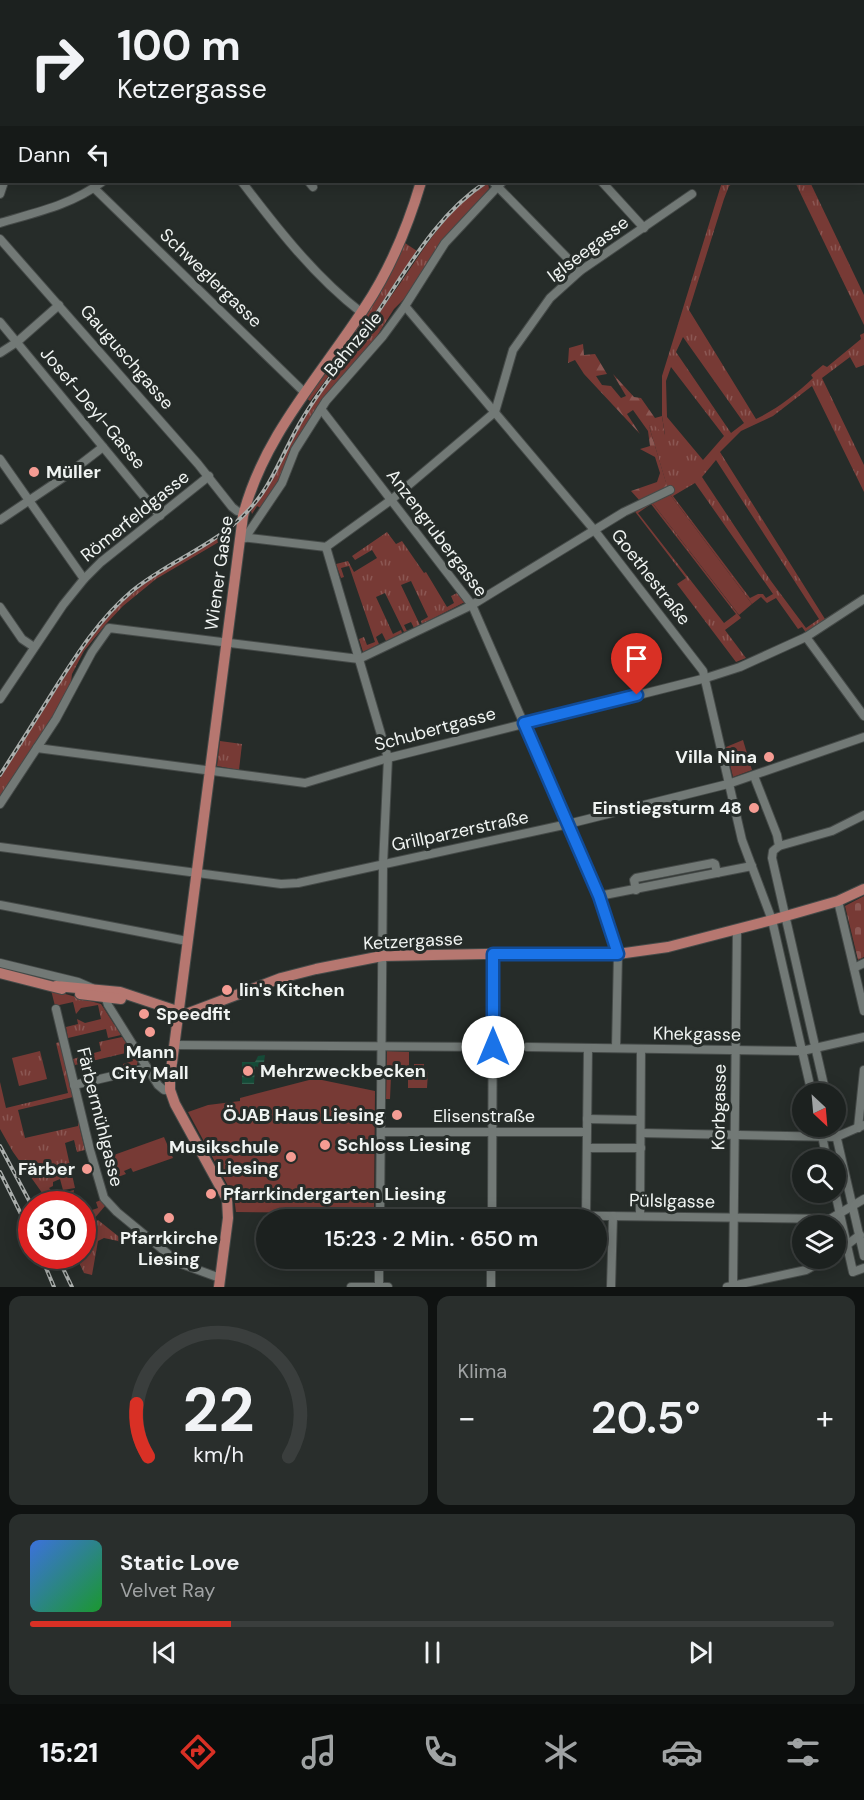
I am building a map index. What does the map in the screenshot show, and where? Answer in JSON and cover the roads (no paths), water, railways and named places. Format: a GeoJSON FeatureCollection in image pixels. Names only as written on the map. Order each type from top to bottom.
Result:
{"type":"FeatureCollection","features":[{"type":"Feature","properties":{"kind":"main road","name":"Wiener Gasse"},"geometry":{"type":"LineString","coordinates":[[166,1089],[170,1078],[245,509],[268,455],[304,392],[362,313],[395,253],[421,183]]}},
{"type":"Feature","properties":{"kind":"main road","name":"Ketzergasse"},"geometry":{"type":"LineString","coordinates":[[0,973],[56,986],[70,992],[101,992],[145,1001],[189,1014],[263,985],[316,969],[382,956],[618,954],[669,946],[785,917],[838,901],[864,889]]}},
{"type":"Feature","properties":{"kind":"main road"},"geometry":{"type":"LineString","coordinates":[[166,1089],[227,1199],[228,1218],[220,1283]]}},
{"type":"Feature","properties":{"kind":"street"},"geometry":{"type":"LineString","coordinates":[[0,224],[67,203],[101,183]]}},
{"type":"Feature","properties":{"kind":"street"},"geometry":{"type":"LineString","coordinates":[[243,183],[270,219],[323,279],[362,313]]}},
{"type":"Feature","properties":{"kind":"street"},"geometry":{"type":"LineString","coordinates":[[498,183],[580,271]]}},
{"type":"Feature","properties":{"kind":"street","name":"Bahnzeile"},"geometry":{"type":"LineString","coordinates":[[243,537],[282,483],[295,450],[321,409],[369,353],[405,306],[445,243],[498,183]]}},
{"type":"Feature","properties":{"kind":"street"},"geometry":{"type":"LineString","coordinates":[[603,183],[644,228]]}},
{"type":"Feature","properties":{"kind":"street","name":"Schweglergasse"},"geometry":{"type":"LineString","coordinates":[[94,188],[304,392]]}},
{"type":"Feature","properties":{"kind":"street","name":"Iglseegasse"},"geometry":{"type":"LineString","coordinates":[[495,412],[513,350],[550,298],[580,271],[692,194]]}},
{"type":"Feature","properties":{"kind":"street","name":"Gauguschgasse"},"geometry":{"type":"LineString","coordinates":[[0,238],[227,500],[245,509]]}},
{"type":"Feature","properties":{"kind":"street"},"geometry":{"type":"LineString","coordinates":[[0,353],[17,342],[59,305]]}},
{"type":"Feature","properties":{"kind":"street","name":"Goethestraße"},"geometry":{"type":"LineString","coordinates":[[405,306],[595,531],[703,671],[742,840],[772,920],[809,1083]]}},
{"type":"Feature","properties":{"kind":"street","name":"Josef-Deyl-Gasse"},"geometry":{"type":"LineString","coordinates":[[0,322],[160,516]]}},
{"type":"Feature","properties":{"kind":"street","name":"Anzengrubergasse"},"geometry":{"type":"LineString","coordinates":[[321,409],[472,605],[599,896],[618,954],[616,1048]]}},
{"type":"Feature","properties":{"kind":"street"},"geometry":{"type":"LineString","coordinates":[[243,537],[326,547],[391,500],[495,412]]}},
{"type":"Feature","properties":{"kind":"street"},"geometry":{"type":"LineString","coordinates":[[0,520],[64,477],[103,447]]}},
{"type":"Feature","properties":{"kind":"street"},"geometry":{"type":"LineString","coordinates":[[0,459],[84,579]]}},
{"type":"Feature","properties":{"kind":"street","name":"Römerfeldgasse"},"geometry":{"type":"LineString","coordinates":[[0,699],[63,605],[84,579],[101,562],[209,477]]}},
{"type":"Feature","properties":{"kind":"street"},"geometry":{"type":"LineString","coordinates":[[0,804],[56,719],[92,652],[109,628],[359,659],[472,605],[624,512],[670,490]]}},
{"type":"Feature","properties":{"kind":"street"},"geometry":{"type":"LineString","coordinates":[[326,547],[388,758],[383,865],[380,1209]]}},
{"type":"Feature","properties":{"kind":"street","name":"Schubertgasse"},"geometry":{"type":"LineString","coordinates":[[37,748],[305,783],[388,758],[706,678],[740,667],[806,637],[864,599]]}},
{"type":"Feature","properties":{"kind":"street"},"geometry":{"type":"LineString","coordinates":[[0,607],[22,639],[34,647]]}},
{"type":"Feature","properties":{"kind":"street"},"geometry":{"type":"LineString","coordinates":[[806,637],[864,716]]}},
{"type":"Feature","properties":{"kind":"street","name":"Grillparzerstraße"},"geometry":{"type":"LineString","coordinates":[[0,847],[290,884],[568,824],[728,784],[864,737]]}},
{"type":"Feature","properties":{"kind":"street"},"geometry":{"type":"LineString","coordinates":[[754,776],[777,835],[779,846]]}},
{"type":"Feature","properties":{"kind":"street"},"geometry":{"type":"LineString","coordinates":[[823,1083],[772,858],[773,851],[779,846],[832,831],[864,815]]}},
{"type":"Feature","properties":{"kind":"street"},"geometry":{"type":"LineString","coordinates":[[599,896],[752,866]]}},
{"type":"Feature","properties":{"kind":"street"},"geometry":{"type":"LineString","coordinates":[[838,901],[864,1011]]}},
{"type":"Feature","properties":{"kind":"street"},"geometry":{"type":"LineString","coordinates":[[0,905],[187,941]]}},
{"type":"Feature","properties":{"kind":"street","name":"Korbgasse"},"geometry":{"type":"LineString","coordinates":[[730,1286],[735,1135],[737,929]]}},
{"type":"Feature","properties":{"kind":"street"},"geometry":{"type":"LineString","coordinates":[[492,1209],[493,954]]}},
{"type":"Feature","properties":{"kind":"street","name":"Ketzergasse"},"geometry":{"type":"LineString","coordinates":[[0,963],[78,982],[101,992]]}},
{"type":"Feature","properties":{"kind":"street"},"geometry":{"type":"LineString","coordinates":[[854,968],[864,963]]}},
{"type":"Feature","properties":{"kind":"street"},"geometry":{"type":"LineString","coordinates":[[101,992],[147,1068],[166,1089]]}},
{"type":"Feature","properties":{"kind":"street","name":"Färbermühlgasse"},"geometry":{"type":"LineString","coordinates":[[56,1009],[99,1186],[108,1204],[179,1263],[220,1283]]}},
{"type":"Feature","properties":{"kind":"street","name":"Khekgasse"},"geometry":{"type":"LineString","coordinates":[[527,1047],[802,1052],[864,1037]]}},
{"type":"Feature","properties":{"kind":"street"},"geometry":{"type":"LineString","coordinates":[[174,1045],[493,1047]]}},
{"type":"Feature","properties":{"kind":"street"},"geometry":{"type":"LineString","coordinates":[[586,1209],[588,1048]]}},
{"type":"Feature","properties":{"kind":"street"},"geometry":{"type":"LineString","coordinates":[[640,1216],[641,1049]]}},
{"type":"Feature","properties":{"kind":"street"},"geometry":{"type":"LineString","coordinates":[[74,1085],[147,1068]]}},
{"type":"Feature","properties":{"kind":"street"},"geometry":{"type":"LineString","coordinates":[[846,1133],[861,1126],[864,1070]]}},
{"type":"Feature","properties":{"kind":"street"},"geometry":{"type":"LineString","coordinates":[[587,1119],[640,1120]]}},
{"type":"Feature","properties":{"kind":"street","name":"Elisenstraße"},"geometry":{"type":"LineString","coordinates":[[381,1132],[587,1132]]}},
{"type":"Feature","properties":{"kind":"street"},"geometry":{"type":"LineString","coordinates":[[641,1133],[792,1136]]}},
{"type":"Feature","properties":{"kind":"street"},"geometry":{"type":"LineString","coordinates":[[822,1137],[825,1149]]}},
{"type":"Feature","properties":{"kind":"street"},"geometry":{"type":"LineString","coordinates":[[836,1137],[864,1256]]}},
{"type":"Feature","properties":{"kind":"street"},"geometry":{"type":"LineString","coordinates":[[586,1148],[640,1148]]}},
{"type":"Feature","properties":{"kind":"street","name":"Pülslgasse"},"geometry":{"type":"LineString","coordinates":[[607,1216],[830,1219],[864,1198]]}},
{"type":"Feature","properties":{"kind":"street"},"geometry":{"type":"LineString","coordinates":[[837,1203],[853,1272],[864,1268]]}},
{"type":"Feature","properties":{"kind":"street"},"geometry":{"type":"LineString","coordinates":[[611,1287],[613,1216]]}},
{"type":"Feature","properties":{"kind":"street"},"geometry":{"type":"LineString","coordinates":[[848,1245],[860,1235]]}},
{"type":"Feature","properties":{"kind":"street"},"geometry":{"type":"LineString","coordinates":[[379,1269],[379,1286]]}},
{"type":"Feature","properties":{"kind":"street"},"geometry":{"type":"LineString","coordinates":[[491,1269],[491,1287]]}},
{"type":"Feature","properties":{"kind":"street"},"geometry":{"type":"LineString","coordinates":[[730,1286],[808,1269]]}},
{"type":"Feature","properties":{"kind":"street"},"geometry":{"type":"LineString","coordinates":[[351,1287],[388,1287]]}},
{"type":"Feature","properties":{"kind":"railway"},"geometry":{"type":"LineString","coordinates":[[0,775],[71,663],[109,613],[147,580],[226,530],[254,504],[268,485],[308,409],[367,328],[420,249],[450,212],[485,183]]}},
{"type":"Feature","properties":{"kind":"railway"},"geometry":{"type":"LineString","coordinates":[[0,1146],[24,1191]]}},
{"type":"Feature","properties":{"kind":"railway"},"geometry":{"type":"LineString","coordinates":[[0,1172],[18,1208]]}},
{"type":"Feature","properties":{"kind":"railway"},"geometry":{"type":"LineString","coordinates":[[46,1269],[54,1287]]}},
{"type":"Feature","properties":{"kind":"railway"},"geometry":{"type":"LineString","coordinates":[[63,1269],[72,1287]]}},
{"type":"Feature","properties":{"kind":"place","name":"Müller"},"geometry":{"type":"Point","coordinates":[34,472]}},
{"type":"Feature","properties":{"kind":"place","name":"Villa Nina"},"geometry":{"type":"Point","coordinates":[769,757]}},
{"type":"Feature","properties":{"kind":"place","name":"Einstiegsturm 48"},"geometry":{"type":"Point","coordinates":[754,808]}},
{"type":"Feature","properties":{"kind":"place","name":"lin's Kitchen"},"geometry":{"type":"Point","coordinates":[227,990]}},
{"type":"Feature","properties":{"kind":"place","name":"Speedfit"},"geometry":{"type":"Point","coordinates":[144,1014]}},
{"type":"Feature","properties":{"kind":"place","name":"Mann City Mall"},"geometry":{"type":"Point","coordinates":[150,1032]}},
{"type":"Feature","properties":{"kind":"place","name":"Mehrzweckbecken"},"geometry":{"type":"Point","coordinates":[248,1071]}},
{"type":"Feature","properties":{"kind":"place","name":"ÖJAB Haus Liesing"},"geometry":{"type":"Point","coordinates":[397,1115]}},
{"type":"Feature","properties":{"kind":"place","name":"Schloss Liesing"},"geometry":{"type":"Point","coordinates":[325,1145]}},
{"type":"Feature","properties":{"kind":"place","name":"Musikschule Liesing"},"geometry":{"type":"Point","coordinates":[291,1157]}},
{"type":"Feature","properties":{"kind":"place","name":"Färber"},"geometry":{"type":"Point","coordinates":[87,1169]}},
{"type":"Feature","properties":{"kind":"place","name":"Pfarrkindergarten Liesing"},"geometry":{"type":"Point","coordinates":[211,1194]}},
{"type":"Feature","properties":{"kind":"place","name":"Pfarrkirche Liesing"},"geometry":{"type":"Point","coordinates":[169,1218]}}]}
